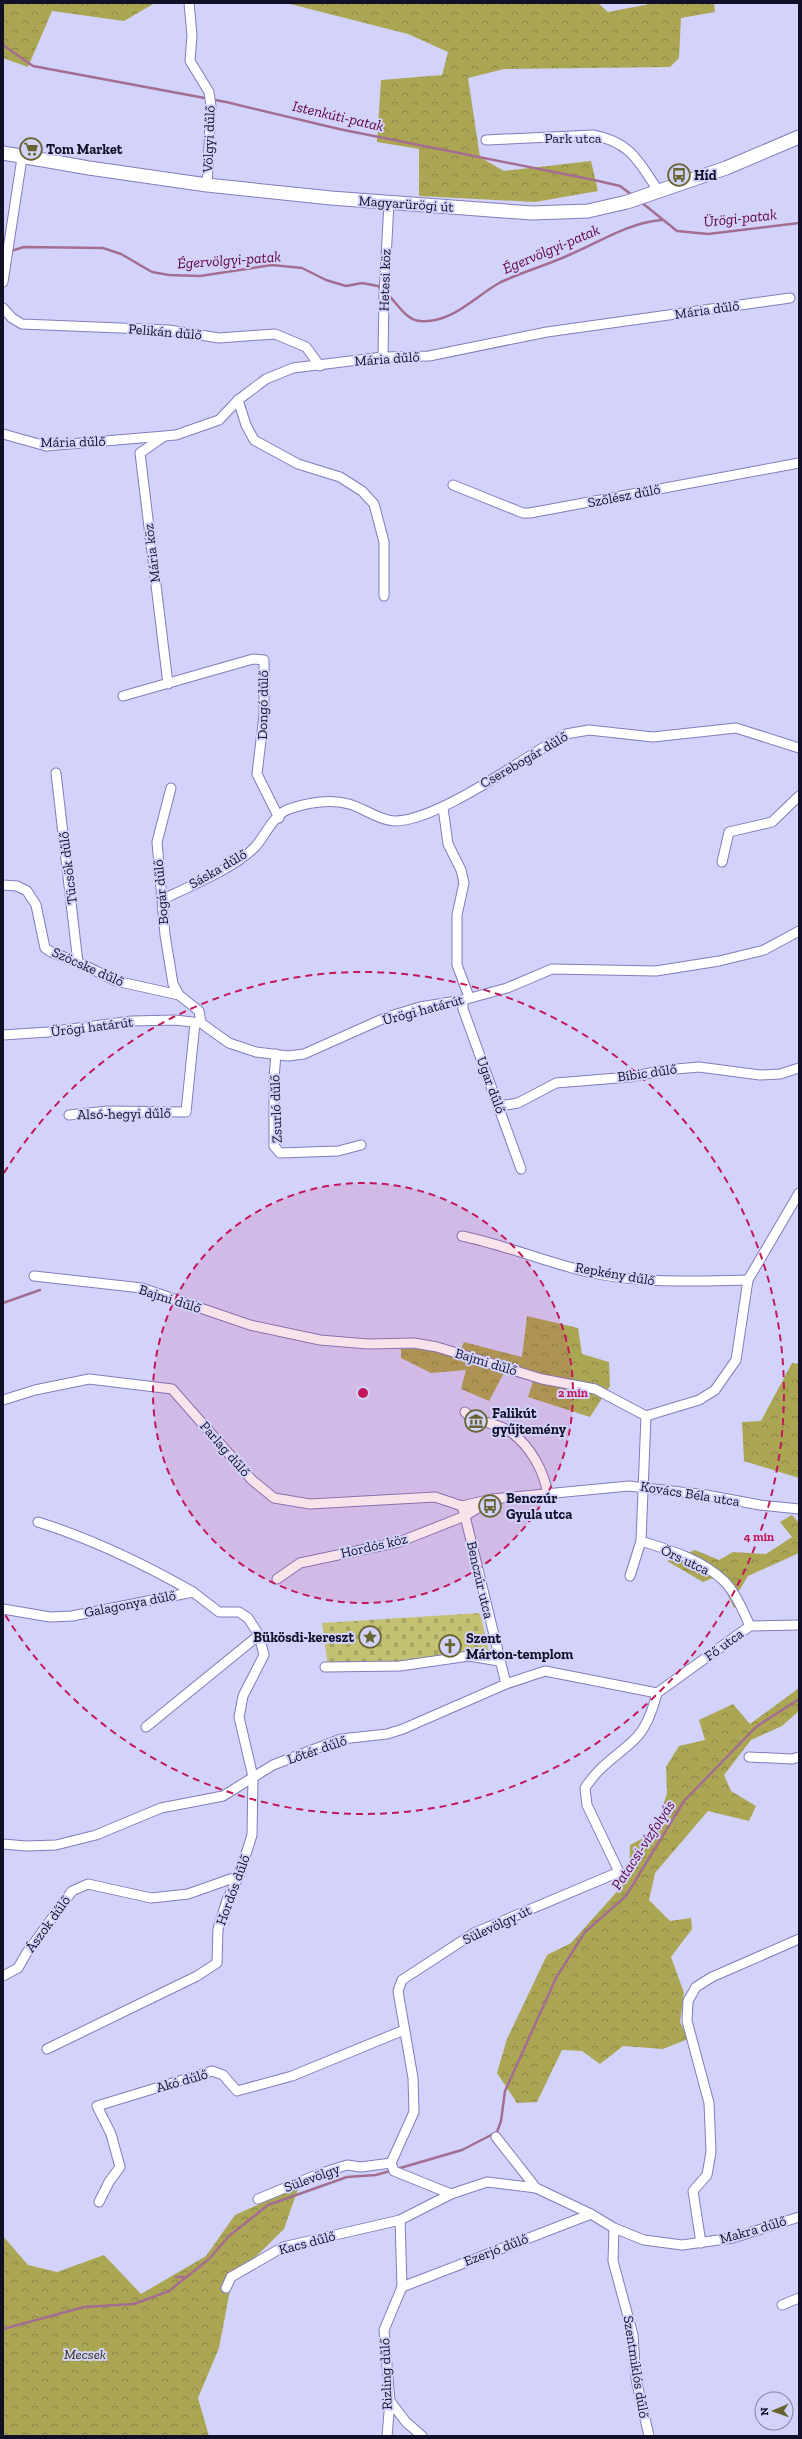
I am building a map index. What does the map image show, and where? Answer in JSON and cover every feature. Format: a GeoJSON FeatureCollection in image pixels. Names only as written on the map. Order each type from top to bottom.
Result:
{"type":"FeatureCollection","features":[{"type":"Feature","properties":{"kind":"main road","name":"Magyarürögi út"},"geometry":{"type":"LineString","coordinates":[[3,153],[22,158],[207,185],[389,203],[532,213],[588,211],[627,202],[726,168],[799,137]]}},
{"type":"Feature","properties":{"kind":"street","name":"Völgyi dűlő"},"geometry":{"type":"LineString","coordinates":[[188,3],[192,35],[190,61],[209,92],[211,106],[207,185]]}},
{"type":"Feature","properties":{"kind":"street","name":"Park utca"},"geometry":{"type":"LineString","coordinates":[[486,140],[593,135],[610,138],[624,145],[636,158],[659,192]]}},
{"type":"Feature","properties":{"kind":"street"},"geometry":{"type":"LineString","coordinates":[[3,282],[22,158]]}},
{"type":"Feature","properties":{"kind":"street","name":"Hetesi köz"},"geometry":{"type":"LineString","coordinates":[[383,357],[384,291],[389,203]]}},
{"type":"Feature","properties":{"kind":"street","name":"Mária dűlő"},"geometry":{"type":"LineString","coordinates":[[3,434],[46,446],[176,435],[219,420],[238,400],[266,379],[293,368],[320,366],[383,357],[429,356],[547,332],[790,298]]}},
{"type":"Feature","properties":{"kind":"street","name":"Pelikán dűlő"},"geometry":{"type":"LineString","coordinates":[[3,308],[12,318],[22,324],[169,330],[219,338],[275,334],[290,338],[306,347],[320,366]]}},
{"type":"Feature","properties":{"kind":"street"},"geometry":{"type":"LineString","coordinates":[[238,400],[246,425],[254,440],[298,464],[340,477],[362,491],[374,504],[384,542],[384,596]]}},
{"type":"Feature","properties":{"kind":"street","name":"Mária köz"},"geometry":{"type":"LineString","coordinates":[[166,436],[140,453],[168,684]]}},
{"type":"Feature","properties":{"kind":"street","name":"Szőlész dűlő"},"geometry":{"type":"LineString","coordinates":[[453,485],[523,513],[530,513],[799,463]]}},
{"type":"Feature","properties":{"kind":"street","name":"Dongó dűlő"},"geometry":{"type":"LineString","coordinates":[[123,696],[253,659],[264,660],[264,715],[257,774],[278,818]]}},
{"type":"Feature","properties":{"kind":"street","name":"Cserebogár dűlő"},"geometry":{"type":"LineString","coordinates":[[443,808],[566,734],[589,730],[653,737],[736,728],[799,748]]}},
{"type":"Feature","properties":{"kind":"street","name":"Tücsök dűlő"},"geometry":{"type":"LineString","coordinates":[[56,773],[78,963]]}},
{"type":"Feature","properties":{"kind":"street","name":"Bogár dűlő"},"geometry":{"type":"LineString","coordinates":[[171,788],[157,842],[169,964],[173,984],[179,995]]}},
{"type":"Feature","properties":{"kind":"street"},"geometry":{"type":"LineString","coordinates":[[722,862],[729,832],[772,822],[799,796]]}},
{"type":"Feature","properties":{"kind":"street","name":"Sáska dűlő"},"geometry":{"type":"LineString","coordinates":[[163,899],[238,860],[255,848],[278,818],[287,810],[307,804],[349,804],[386,820],[395,821],[443,808]]}},
{"type":"Feature","properties":{"kind":"street","name":"Ugar dűlő"},"geometry":{"type":"LineString","coordinates":[[443,808],[448,844],[461,870],[464,883],[457,915],[457,965],[466,999],[463,1009],[521,1169]]}},
{"type":"Feature","properties":{"kind":"street","name":"Szöcske dűlő"},"geometry":{"type":"LineString","coordinates":[[3,885],[16,886],[27,891],[36,905],[46,948],[51,952],[116,981],[179,995],[199,1011],[198,1023]]}},
{"type":"Feature","properties":{"kind":"street","name":"Ürögi határút"},"geometry":{"type":"LineString","coordinates":[[3,1035],[48,1032],[132,1021],[175,1020],[198,1023],[229,1043],[256,1052],[304,1054],[387,1017],[420,1007],[466,999],[507,988],[552,969],[656,971],[719,961],[764,950],[799,931]]}},
{"type":"Feature","properties":{"kind":"street","name":"Alsó-hegyi dűlő"},"geometry":{"type":"LineString","coordinates":[[69,1115],[108,1111],[186,1112],[198,1023]]}},
{"type":"Feature","properties":{"kind":"street","name":"Zsurló dűlő"},"geometry":{"type":"LineString","coordinates":[[276,1054],[274,1078],[274,1146],[280,1153],[338,1151],[361,1145]]}},
{"type":"Feature","properties":{"kind":"street","name":"Bíbic dűlő"},"geometry":{"type":"LineString","coordinates":[[499,1106],[518,1103],[556,1083],[630,1077],[665,1070],[699,1067],[760,1076],[780,1074],[799,1068]]}},
{"type":"Feature","properties":{"kind":"street"},"geometry":{"type":"LineString","coordinates":[[630,1576],[641,1541],[646,1416],[700,1400],[715,1390],[736,1360],[748,1280],[799,1194]]}},
{"type":"Feature","properties":{"kind":"street","name":"Repkény dűlő"},"geometry":{"type":"LineString","coordinates":[[462,1236],[491,1242],[588,1272],[620,1277],[660,1282],[748,1280]]}},
{"type":"Feature","properties":{"kind":"street","name":"Bajmi dűlő"},"geometry":{"type":"LineString","coordinates":[[34,1276],[142,1288],[250,1325],[320,1340],[368,1344],[414,1343],[437,1347],[542,1379],[595,1389],[646,1416]]}},
{"type":"Feature","properties":{"kind":"street","name":"Parlag dűlő"},"geometry":{"type":"LineString","coordinates":[[3,1400],[35,1390],[90,1379],[172,1389],[252,1480],[274,1498],[310,1504],[435,1497],[459,1504]]}},
{"type":"Feature","properties":{"kind":"street"},"geometry":{"type":"LineString","coordinates":[[465,1412],[470,1417],[510,1431],[525,1445],[540,1470],[548,1495]]}},
{"type":"Feature","properties":{"kind":"street","name":"Kovács Béla utca"},"geometry":{"type":"LineString","coordinates":[[459,1504],[492,1499],[548,1495],[629,1486],[706,1495],[760,1505],[799,1509]]}},
{"type":"Feature","properties":{"kind":"street","name":"Hordós köz"},"geometry":{"type":"LineString","coordinates":[[278,1579],[300,1563],[399,1542],[466,1516],[492,1499]]}},
{"type":"Feature","properties":{"kind":"street","name":"Benczúr utca"},"geometry":{"type":"LineString","coordinates":[[459,1504],[466,1516],[499,1661],[506,1684]]}},
{"type":"Feature","properties":{"kind":"street"},"geometry":{"type":"LineString","coordinates":[[38,1522],[67,1531],[155,1570],[193,1592]]}},
{"type":"Feature","properties":{"kind":"street","name":"Örs utca"},"geometry":{"type":"LineString","coordinates":[[641,1541],[703,1565],[724,1581],[736,1597],[750,1626]]}},
{"type":"Feature","properties":{"kind":"street","name":"Galagonya dűlő"},"geometry":{"type":"LineString","coordinates":[[3,1609],[50,1617],[72,1616],[193,1592],[219,1612],[238,1612],[248,1618]]}},
{"type":"Feature","properties":{"kind":"street","name":"Hordós dűlő"},"geometry":{"type":"LineString","coordinates":[[47,2048],[197,1976],[217,1963],[218,1929],[227,1900],[239,1876],[252,1835],[253,1777],[239,1717],[243,1696],[264,1655],[259,1635],[248,1618]]}},
{"type":"Feature","properties":{"kind":"street","name":"Fő utca"},"geometry":{"type":"LineString","coordinates":[[657,1693],[750,1626],[799,1625]]}},
{"type":"Feature","properties":{"kind":"street"},"geometry":{"type":"LineString","coordinates":[[146,1727],[259,1635]]}},
{"type":"Feature","properties":{"kind":"street"},"geometry":{"type":"LineString","coordinates":[[325,1666],[400,1666],[469,1656],[499,1661]]}},
{"type":"Feature","properties":{"kind":"street","name":"Lőtér dűlő"},"geometry":{"type":"LineString","coordinates":[[3,1844],[26,1846],[56,1845],[96,1835],[161,1808],[223,1796],[273,1765],[341,1739],[387,1734],[403,1729],[506,1684],[545,1671],[657,1693]]}},
{"type":"Feature","properties":{"kind":"street","name":"Sülevölgy út"},"geometry":{"type":"LineString","coordinates":[[392,2167],[414,2112],[413,2078],[398,1991],[402,1980],[474,1934],[619,1872],[587,1805],[585,1788],[597,1770],[635,1739],[650,1716],[657,1693]]}},
{"type":"Feature","properties":{"kind":"street"},"geometry":{"type":"LineString","coordinates":[[749,1757],[792,1759],[799,1757]]}},
{"type":"Feature","properties":{"kind":"street","name":"Ászok dűlő"},"geometry":{"type":"LineString","coordinates":[[3,1976],[18,1968],[26,1954],[72,1891],[88,1884],[151,1898],[188,1894],[239,1876]]}},
{"type":"Feature","properties":{"kind":"street"},"geometry":{"type":"LineString","coordinates":[[701,2243],[693,2191],[707,2175],[711,2145],[708,2103],[686,2021],[688,2001],[696,1987],[712,1977],[799,1938]]}},
{"type":"Feature","properties":{"kind":"street","name":"Akó dűlő"},"geometry":{"type":"LineString","coordinates":[[99,2202],[109,2182],[120,2167],[110,2134],[97,2106],[212,2071],[223,2075],[237,2091],[292,2076],[404,2030]]}},
{"type":"Feature","properties":{"kind":"street"},"geometry":{"type":"LineString","coordinates":[[496,2137],[536,2188],[591,2214],[614,2228]]}},
{"type":"Feature","properties":{"kind":"street","name":"Sülevölgy"},"geometry":{"type":"LineString","coordinates":[[258,2199],[319,2174],[347,2165],[361,2168],[392,2167]]}},
{"type":"Feature","properties":{"kind":"street"},"geometry":{"type":"LineString","coordinates":[[392,2167],[451,2194]]}},
{"type":"Feature","properties":{"kind":"street","name":"Kacs dűlő"},"geometry":{"type":"LineString","coordinates":[[226,2288],[231,2277],[283,2247],[400,2220],[451,2194],[487,2182],[536,2188]]}},
{"type":"Feature","properties":{"kind":"street","name":"Ezerjó dűlő"},"geometry":{"type":"LineString","coordinates":[[402,2287],[591,2214]]}},
{"type":"Feature","properties":{"kind":"street","name":"Makra dűlő"},"geometry":{"type":"LineString","coordinates":[[614,2228],[644,2240],[682,2245],[733,2238],[799,2217]]}},
{"type":"Feature","properties":{"kind":"street","name":"Rizling dűlő"},"geometry":{"type":"LineString","coordinates":[[387,2436],[390,2401],[384,2330],[402,2287],[400,2220]]}},
{"type":"Feature","properties":{"kind":"street","name":"Szentmiklós dűlő"},"geometry":{"type":"LineString","coordinates":[[614,2228],[613,2261],[633,2335],[636,2379],[649,2436]]}},
{"type":"Feature","properties":{"kind":"street"},"geometry":{"type":"LineString","coordinates":[[782,2305],[799,2298]]}},
{"type":"Feature","properties":{"kind":"street"},"geometry":{"type":"LineString","coordinates":[[390,2401],[406,2422],[422,2436]]}},
{"type":"Feature","properties":{"kind":"green space"},"geometry":{"type":"Polygon","coordinates":[[[3,3],[155,3],[124,21],[52,11],[28,67],[3,58],[3,3]]]}},
{"type":"Feature","properties":{"kind":"green space"},"geometry":{"type":"Polygon","coordinates":[[[286,3],[598,3],[608,12],[655,3],[714,3],[715,12],[681,18],[679,58],[670,67],[504,69],[468,78],[480,157],[504,171],[591,161],[598,191],[535,202],[419,196],[419,149],[377,142],[381,80],[442,75],[448,52],[408,34],[286,3]]]}},
{"type":"Feature","properties":{"kind":"green space"},"geometry":{"type":"Polygon","coordinates":[[[527,1316],[578,1328],[582,1354],[609,1362],[610,1386],[590,1417],[528,1397],[533,1381],[505,1371],[489,1401],[461,1389],[466,1370],[431,1373],[401,1358],[401,1349],[461,1349],[464,1342],[522,1357],[527,1316]]]}},
{"type":"Feature","properties":{"kind":"green space"},"geometry":{"type":"Polygon","coordinates":[[[792,1363],[799,1364],[799,1478],[744,1461],[742,1422],[761,1421],[792,1363]]]}},
{"type":"Feature","properties":{"kind":"green space"},"geometry":{"type":"Polygon","coordinates":[[[792,1515],[799,1523],[799,1553],[748,1576],[737,1594],[742,1602],[734,1608],[723,1585],[713,1578],[703,1582],[667,1561],[695,1550],[719,1560],[733,1552],[766,1554],[792,1537],[780,1522],[792,1515]]]}},
{"type":"Feature","properties":{"kind":"green space"},"geometry":{"type":"Polygon","coordinates":[[[480,1613],[489,1651],[439,1662],[328,1667],[322,1623],[480,1613]]]}},
{"type":"Feature","properties":{"kind":"green space"},"geometry":{"type":"Polygon","coordinates":[[[799,1688],[799,1711],[782,1726],[751,1740],[724,1775],[731,1791],[756,1806],[749,1821],[708,1811],[655,1873],[649,1900],[670,1921],[691,1918],[692,1929],[671,1957],[684,1993],[680,2022],[688,2039],[663,2049],[623,2046],[600,2064],[582,2051],[562,2050],[537,2102],[517,2103],[497,2073],[507,2039],[547,1955],[571,1943],[629,1878],[630,1845],[655,1832],[667,1793],[666,1767],[679,1746],[705,1740],[699,1720],[733,1704],[750,1724],[799,1688]]]}},
{"type":"Feature","properties":{"kind":"green space","name":"Mecsek"},"geometry":{"type":"Polygon","coordinates":[[[299,2186],[284,2229],[232,2280],[219,2348],[198,2398],[209,2436],[3,2436],[3,2236],[28,2265],[57,2272],[104,2255],[141,2294],[206,2256],[235,2215],[299,2186]]]}},
{"type":"Feature","properties":{"kind":"waterway","name":"Istenkúti-patak"},"geometry":{"type":"LineString","coordinates":[[3,45],[33,66],[226,102],[339,129],[594,180],[620,186],[632,195]]}},
{"type":"Feature","properties":{"kind":"waterway","name":"Ürögi-patak"},"geometry":{"type":"LineString","coordinates":[[641,202],[677,231],[708,234],[799,223]]}},
{"type":"Feature","properties":{"kind":"waterway","name":"Égervölgyi-patak"},"geometry":{"type":"LineString","coordinates":[[386,293],[410,317],[420,321],[432,321],[453,314],[491,288],[509,278],[561,259],[625,229],[662,220]]}},
{"type":"Feature","properties":{"kind":"waterway","name":"Égervölgyi-patak"},"geometry":{"type":"LineString","coordinates":[[11,251],[24,247],[103,248],[121,254],[152,272],[169,275],[200,276],[272,265],[302,268],[326,280],[346,286],[362,283],[378,286],[382,290]]}},
{"type":"Feature","properties":{"kind":"waterway"},"geometry":{"type":"LineString","coordinates":[[3,1303],[40,1290]]}},
{"type":"Feature","properties":{"kind":"waterway","name":"Patacsi-vízfolyás"},"geometry":{"type":"LineString","coordinates":[[3,2329],[84,2307],[134,2304],[169,2291],[209,2259],[229,2236],[268,2205],[347,2177],[376,2175],[462,2150],[497,2132],[501,2121],[505,2091],[556,1978],[585,1932],[626,1896],[684,1801],[756,1727],[799,1699]]}},
{"type":"Feature","properties":{"kind":"waterway"},"geometry":{"type":"LineString","coordinates":[[176,2277],[187,2277]]}},
{"type":"Feature","properties":{"kind":"place","name":"Tom Market"},"geometry":{"type":"Point","coordinates":[31,149]}},
{"type":"Feature","properties":{"kind":"place","name":"Híd"},"geometry":{"type":"Point","coordinates":[679,175]}},
{"type":"Feature","properties":{"kind":"place","name":"Falikút gyűjtemény"},"geometry":{"type":"Point","coordinates":[476,1421]}},
{"type":"Feature","properties":{"kind":"place","name":"Benczúr Gyula utca"},"geometry":{"type":"Point","coordinates":[490,1506]}},
{"type":"Feature","properties":{"kind":"place","name":"Bükösdi-kereszt"},"geometry":{"type":"Point","coordinates":[370,1637]}},
{"type":"Feature","properties":{"kind":"place","name":"Szent Márton-templom"},"geometry":{"type":"Point","coordinates":[450,1646]}}]}
